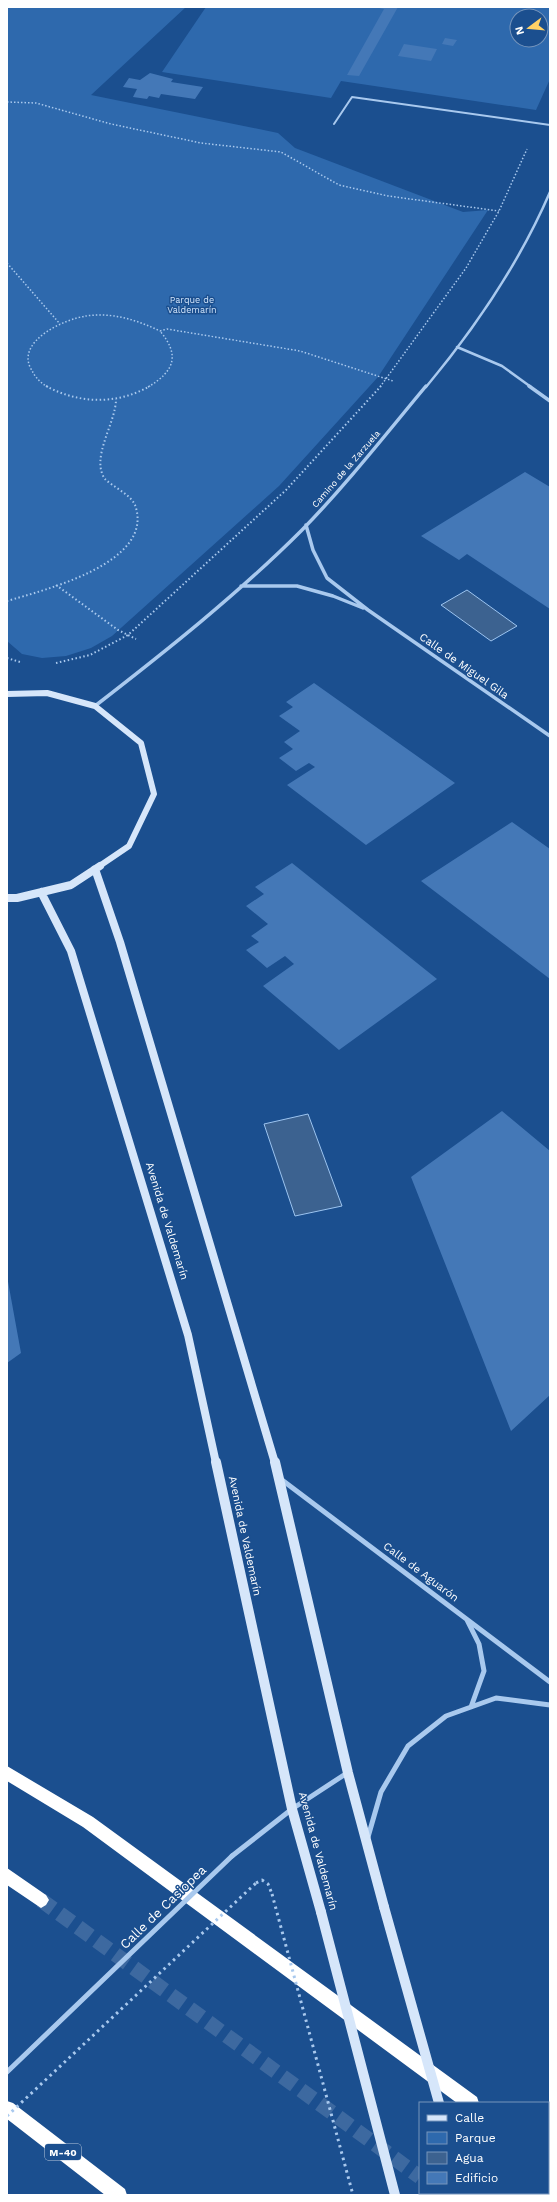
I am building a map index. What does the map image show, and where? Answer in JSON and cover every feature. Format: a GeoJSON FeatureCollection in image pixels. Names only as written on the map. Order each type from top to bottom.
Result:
{"type":"FeatureCollection","features":[{"type":"Feature","properties":{"kind":"highway"},"geometry":{"type":"LineString","coordinates":[[7,1773],[88,1822],[470,2102]]}},
{"type":"Feature","properties":{"kind":"highway"},"geometry":{"type":"LineString","coordinates":[[7,1876],[41,1900]]}},
{"type":"Feature","properties":{"kind":"highway","name":"M-40"},"geometry":{"type":"LineString","coordinates":[[7,2109],[119,2195]]}},
{"type":"Feature","properties":{"kind":"street","name":"Camino de la Zarzuela"},"geometry":{"type":"LineString","coordinates":[[95,706],[166,652],[241,586],[306,525],[424,389],[457,347],[506,279],[550,192]]}},
{"type":"Feature","properties":{"kind":"street"},"geometry":{"type":"LineString","coordinates":[[457,347],[502,366],[550,401]]}},
{"type":"Feature","properties":{"kind":"street","name":"Calle de Miguel Gila"},"geometry":{"type":"LineString","coordinates":[[306,525],[313,550],[327,578],[368,610],[550,736]]}},
{"type":"Feature","properties":{"kind":"street","name":"Calle de Miguel Gila"},"geometry":{"type":"LineString","coordinates":[[241,586],[297,586],[332,596],[368,610]]}},
{"type":"Feature","properties":{"kind":"street"},"geometry":{"type":"LineString","coordinates":[[7,694],[47,693],[95,706],[141,743],[154,794],[129,846],[71,885],[17,898],[7,898]]}},
{"type":"Feature","properties":{"kind":"street"},"geometry":{"type":"LineString","coordinates":[[95,868],[120,942],[280,1479],[348,1773],[366,1843],[439,2102]]}},
{"type":"Feature","properties":{"kind":"street","name":"Avenida de Valdemarín"},"geometry":{"type":"LineString","coordinates":[[41,892],[71,951],[188,1335],[292,1809],[321,1912],[395,2195]]}},
{"type":"Feature","properties":{"kind":"street","name":"Calle de Aguarón"},"geometry":{"type":"LineString","coordinates":[[280,1479],[550,1682]]}},
{"type":"Feature","properties":{"kind":"street"},"geometry":{"type":"LineString","coordinates":[[467,1619],[479,1644],[484,1671],[471,1706]]}},
{"type":"Feature","properties":{"kind":"street"},"geometry":{"type":"LineString","coordinates":[[366,1843],[381,1792],[408,1746],[446,1716],[496,1698],[550,1705]]}},
{"type":"Feature","properties":{"kind":"street","name":"Calle de Casiopea"},"geometry":{"type":"LineString","coordinates":[[7,2072],[232,1856],[292,1809],[348,1773]]}},
{"type":"Feature","properties":{"kind":"lane"},"geometry":{"type":"LineString","coordinates":[[334,124],[352,97],[550,125]]}},
{"type":"Feature","properties":{"kind":"path"},"geometry":{"type":"LineString","coordinates":[[7,102],[36,103],[112,124],[201,143],[281,152],[339,185],[388,196],[500,211]]}},
{"type":"Feature","properties":{"kind":"path"},"geometry":{"type":"LineString","coordinates":[[51,664],[90,655],[128,635],[286,490],[388,379],[466,268],[500,211],[538,123]]}},
{"type":"Feature","properties":{"kind":"path"},"geometry":{"type":"LineString","coordinates":[[7,263],[60,324]]}},
{"type":"Feature","properties":{"kind":"path"},"geometry":{"type":"LineString","coordinates":[[86,316],[114,316],[140,321],[160,331],[172,346],[173,362],[163,378],[143,391],[116,399],[87,400],[60,394],[40,383],[29,368],[28,351],[40,336],[60,324],[86,316]]}},
{"type":"Feature","properties":{"kind":"path"},"geometry":{"type":"LineString","coordinates":[[160,331],[167,329],[300,351],[424,389]]}},
{"type":"Feature","properties":{"kind":"path"},"geometry":{"type":"LineString","coordinates":[[7,601],[95,570],[118,556],[135,536],[138,519],[134,503],[118,491],[102,475],[100,460],[117,408],[116,399]]}},
{"type":"Feature","properties":{"kind":"path"},"geometry":{"type":"LineString","coordinates":[[55,585],[128,635],[166,652]]}},
{"type":"Feature","properties":{"kind":"path"},"geometry":{"type":"LineString","coordinates":[[7,658],[24,664]]}},
{"type":"Feature","properties":{"kind":"path"},"geometry":{"type":"LineString","coordinates":[[7,2116],[256,1883],[262,1880],[268,1884],[272,1894],[353,2195]]}},
{"type":"Feature","properties":{"kind":"green space","name":"Parque de Valdemarín"},"geometry":{"type":"Polygon","coordinates":[[[7,7],[186,7],[91,95],[278,133],[295,148],[463,212],[488,210],[378,377],[279,486],[112,636],[91,648],[66,656],[42,658],[22,654],[7,641],[7,7]]]}},
{"type":"Feature","properties":{"kind":"green space"},"geometry":{"type":"Polygon","coordinates":[[[206,7],[550,7],[550,79],[536,110],[341,81],[331,98],[162,72],[206,7]]]}},
{"type":"Feature","properties":{"kind":"water"},"geometry":{"type":"Polygon","coordinates":[[[467,590],[517,626],[491,641],[441,605],[467,590]]]}},
{"type":"Feature","properties":{"kind":"water"},"geometry":{"type":"Polygon","coordinates":[[[308,1114],[342,1206],[295,1216],[264,1124],[308,1114]]]}},
{"type":"Feature","properties":{"kind":"building"},"geometry":{"type":"Polygon","coordinates":[[[374,7],[398,7],[359,76],[347,75],[384,9],[374,7]]]}},
{"type":"Feature","properties":{"kind":"building"},"geometry":{"type":"Polygon","coordinates":[[[445,38],[457,40],[453,46],[442,44],[445,38]]]}},
{"type":"Feature","properties":{"kind":"building"},"geometry":{"type":"Polygon","coordinates":[[[404,44],[437,49],[431,61],[398,56],[404,44]]]}},
{"type":"Feature","properties":{"kind":"building"},"geometry":{"type":"Polygon","coordinates":[[[150,73],[173,79],[171,82],[203,87],[195,99],[161,94],[159,98],[149,96],[147,99],[133,97],[137,89],[123,87],[129,78],[140,80],[150,73]]]}},
{"type":"Feature","properties":{"kind":"building"},"geometry":{"type":"Polygon","coordinates":[[[525,472],[550,487],[550,609],[467,554],[459,560],[421,536],[525,472]]]}},
{"type":"Feature","properties":{"kind":"building"},"geometry":{"type":"Polygon","coordinates":[[[314,683],[455,783],[366,845],[287,785],[315,767],[309,763],[296,771],[279,758],[293,749],[284,742],[300,731],[279,716],[293,707],[286,702],[314,683]]]}},
{"type":"Feature","properties":{"kind":"building"},"geometry":{"type":"Polygon","coordinates":[[[512,822],[550,849],[550,979],[421,881],[512,822]]]}},
{"type":"Feature","properties":{"kind":"building"},"geometry":{"type":"Polygon","coordinates":[[[292,863],[437,979],[339,1050],[263,986],[294,964],[285,956],[267,968],[246,950],[259,942],[251,936],[268,924],[246,906],[264,894],[255,887],[292,863]]]}},
{"type":"Feature","properties":{"kind":"building"},"geometry":{"type":"Polygon","coordinates":[[[502,1111],[550,1151],[550,1395],[511,1431],[411,1177],[502,1111]]]}},
{"type":"Feature","properties":{"kind":"building"},"geometry":{"type":"Polygon","coordinates":[[[7,1276],[21,1353],[7,1363],[7,1276]]]}},
{"type":"Feature","properties":{"kind":"tunnel"},"geometry":{"type":"LineString","coordinates":[[41,1900],[419,2176]]}}]}
